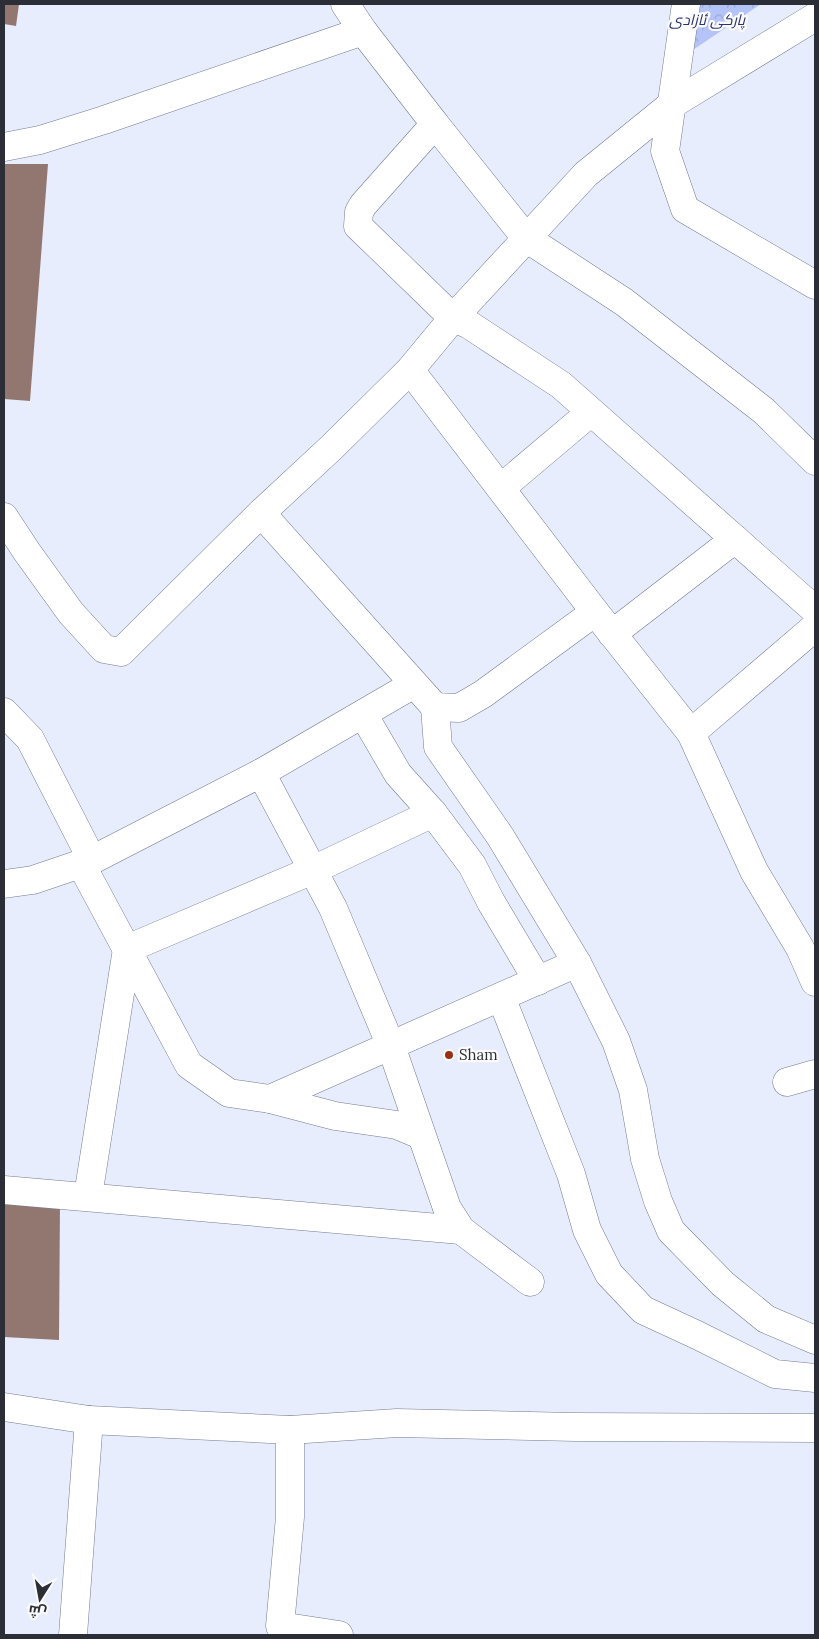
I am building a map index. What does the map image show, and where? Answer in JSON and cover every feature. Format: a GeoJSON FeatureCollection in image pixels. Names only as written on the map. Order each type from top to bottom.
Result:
{"type":"FeatureCollection","features":[{"type":"Feature","properties":{"kind":"street"},"geometry":{"type":"LineString","coordinates":[[345,4],[363,31],[526,238],[624,302],[764,411],[815,461]]}},
{"type":"Feature","properties":{"kind":"street"},"geometry":{"type":"LineString","coordinates":[[686,4],[665,151],[685,209],[815,285]]}},
{"type":"Feature","properties":{"kind":"street"},"geometry":{"type":"LineString","coordinates":[[4,517],[71,613],[104,648],[121,652],[261,512],[332,447],[410,370],[453,318],[586,174],[671,105],[815,17]]}},
{"type":"Feature","properties":{"kind":"street"},"geometry":{"type":"LineString","coordinates":[[4,148],[40,140],[104,120],[363,31]]}},
{"type":"Feature","properties":{"kind":"street"},"geometry":{"type":"LineString","coordinates":[[435,124],[363,205],[359,212],[358,226],[453,318],[468,324],[561,385],[815,610]]}},
{"type":"Feature","properties":{"kind":"street"},"geometry":{"type":"LineString","coordinates":[[410,370],[594,612],[691,733],[754,871],[808,942],[815,982]]}},
{"type":"Feature","properties":{"kind":"street"},"geometry":{"type":"LineString","coordinates":[[501,488],[591,412]]}},
{"type":"Feature","properties":{"kind":"street"},"geometry":{"type":"LineString","coordinates":[[261,512],[435,707],[438,748],[500,836],[577,963],[618,1049],[633,1090],[645,1159],[670,1231],[723,1284],[766,1319],[815,1340]]}},
{"type":"Feature","properties":{"kind":"street"},"geometry":{"type":"LineString","coordinates":[[612,634],[736,539]]}},
{"type":"Feature","properties":{"kind":"street"},"geometry":{"type":"LineString","coordinates":[[435,707],[459,708],[483,694],[594,612]]}},
{"type":"Feature","properties":{"kind":"street"},"geometry":{"type":"LineString","coordinates":[[691,733],[815,627]]}},
{"type":"Feature","properties":{"kind":"street"},"geometry":{"type":"LineString","coordinates":[[4,884],[33,880],[87,862],[260,773],[414,684]]}},
{"type":"Feature","properties":{"kind":"street"},"geometry":{"type":"LineString","coordinates":[[4,712],[30,739],[127,949],[188,1065],[229,1093],[270,1099],[335,1116],[397,1125],[421,1134]]}},
{"type":"Feature","properties":{"kind":"street"},"geometry":{"type":"LineString","coordinates":[[363,714],[398,774],[433,813],[472,865],[491,902],[538,981]]}},
{"type":"Feature","properties":{"kind":"street"},"geometry":{"type":"LineString","coordinates":[[260,773],[333,908],[391,1046],[447,1208],[461,1230],[530,1282]]}},
{"type":"Feature","properties":{"kind":"street"},"geometry":{"type":"LineString","coordinates":[[127,949],[313,870],[433,813]]}},
{"type":"Feature","properties":{"kind":"street"},"geometry":{"type":"LineString","coordinates":[[88,1196],[127,949]]}},
{"type":"Feature","properties":{"kind":"street"},"geometry":{"type":"LineString","coordinates":[[270,1099],[577,963]]}},
{"type":"Feature","properties":{"kind":"street"},"geometry":{"type":"LineString","coordinates":[[501,997],[572,1174],[587,1230],[609,1274],[642,1310],[775,1374],[815,1378]]}},
{"type":"Feature","properties":{"kind":"street"},"geometry":{"type":"LineString","coordinates":[[787,1082],[815,1074]]}},
{"type":"Feature","properties":{"kind":"street"},"geometry":{"type":"LineString","coordinates":[[4,1190],[461,1230]]}},
{"type":"Feature","properties":{"kind":"street"},"geometry":{"type":"LineString","coordinates":[[4,1407],[89,1420],[290,1430],[397,1423],[575,1427],[815,1428]]}},
{"type":"Feature","properties":{"kind":"street"},"geometry":{"type":"LineString","coordinates":[[73,1635],[89,1420]]}},
{"type":"Feature","properties":{"kind":"street"},"geometry":{"type":"LineString","coordinates":[[290,1430],[290,1517],[280,1631],[338,1635]]}},
{"type":"Feature","properties":{"kind":"green space","name":"پارکی ئازادی"},"geometry":{"type":"Polygon","coordinates":[[[692,4],[761,4],[687,54],[692,4]]]}},
{"type":"Feature","properties":{"kind":"building"},"geometry":{"type":"Polygon","coordinates":[[[4,4],[19,4],[16,26],[4,24],[4,4]]]}},
{"type":"Feature","properties":{"kind":"building"},"geometry":{"type":"Polygon","coordinates":[[[4,164],[48,164],[30,401],[4,399],[4,164]]]}},
{"type":"Feature","properties":{"kind":"building"},"geometry":{"type":"Polygon","coordinates":[[[4,1201],[60,1203],[59,1340],[4,1337],[4,1201]]]}},
{"type":"Feature","properties":{"kind":"place","name":"Sham"},"geometry":{"type":"Point","coordinates":[449,1055]}}]}
